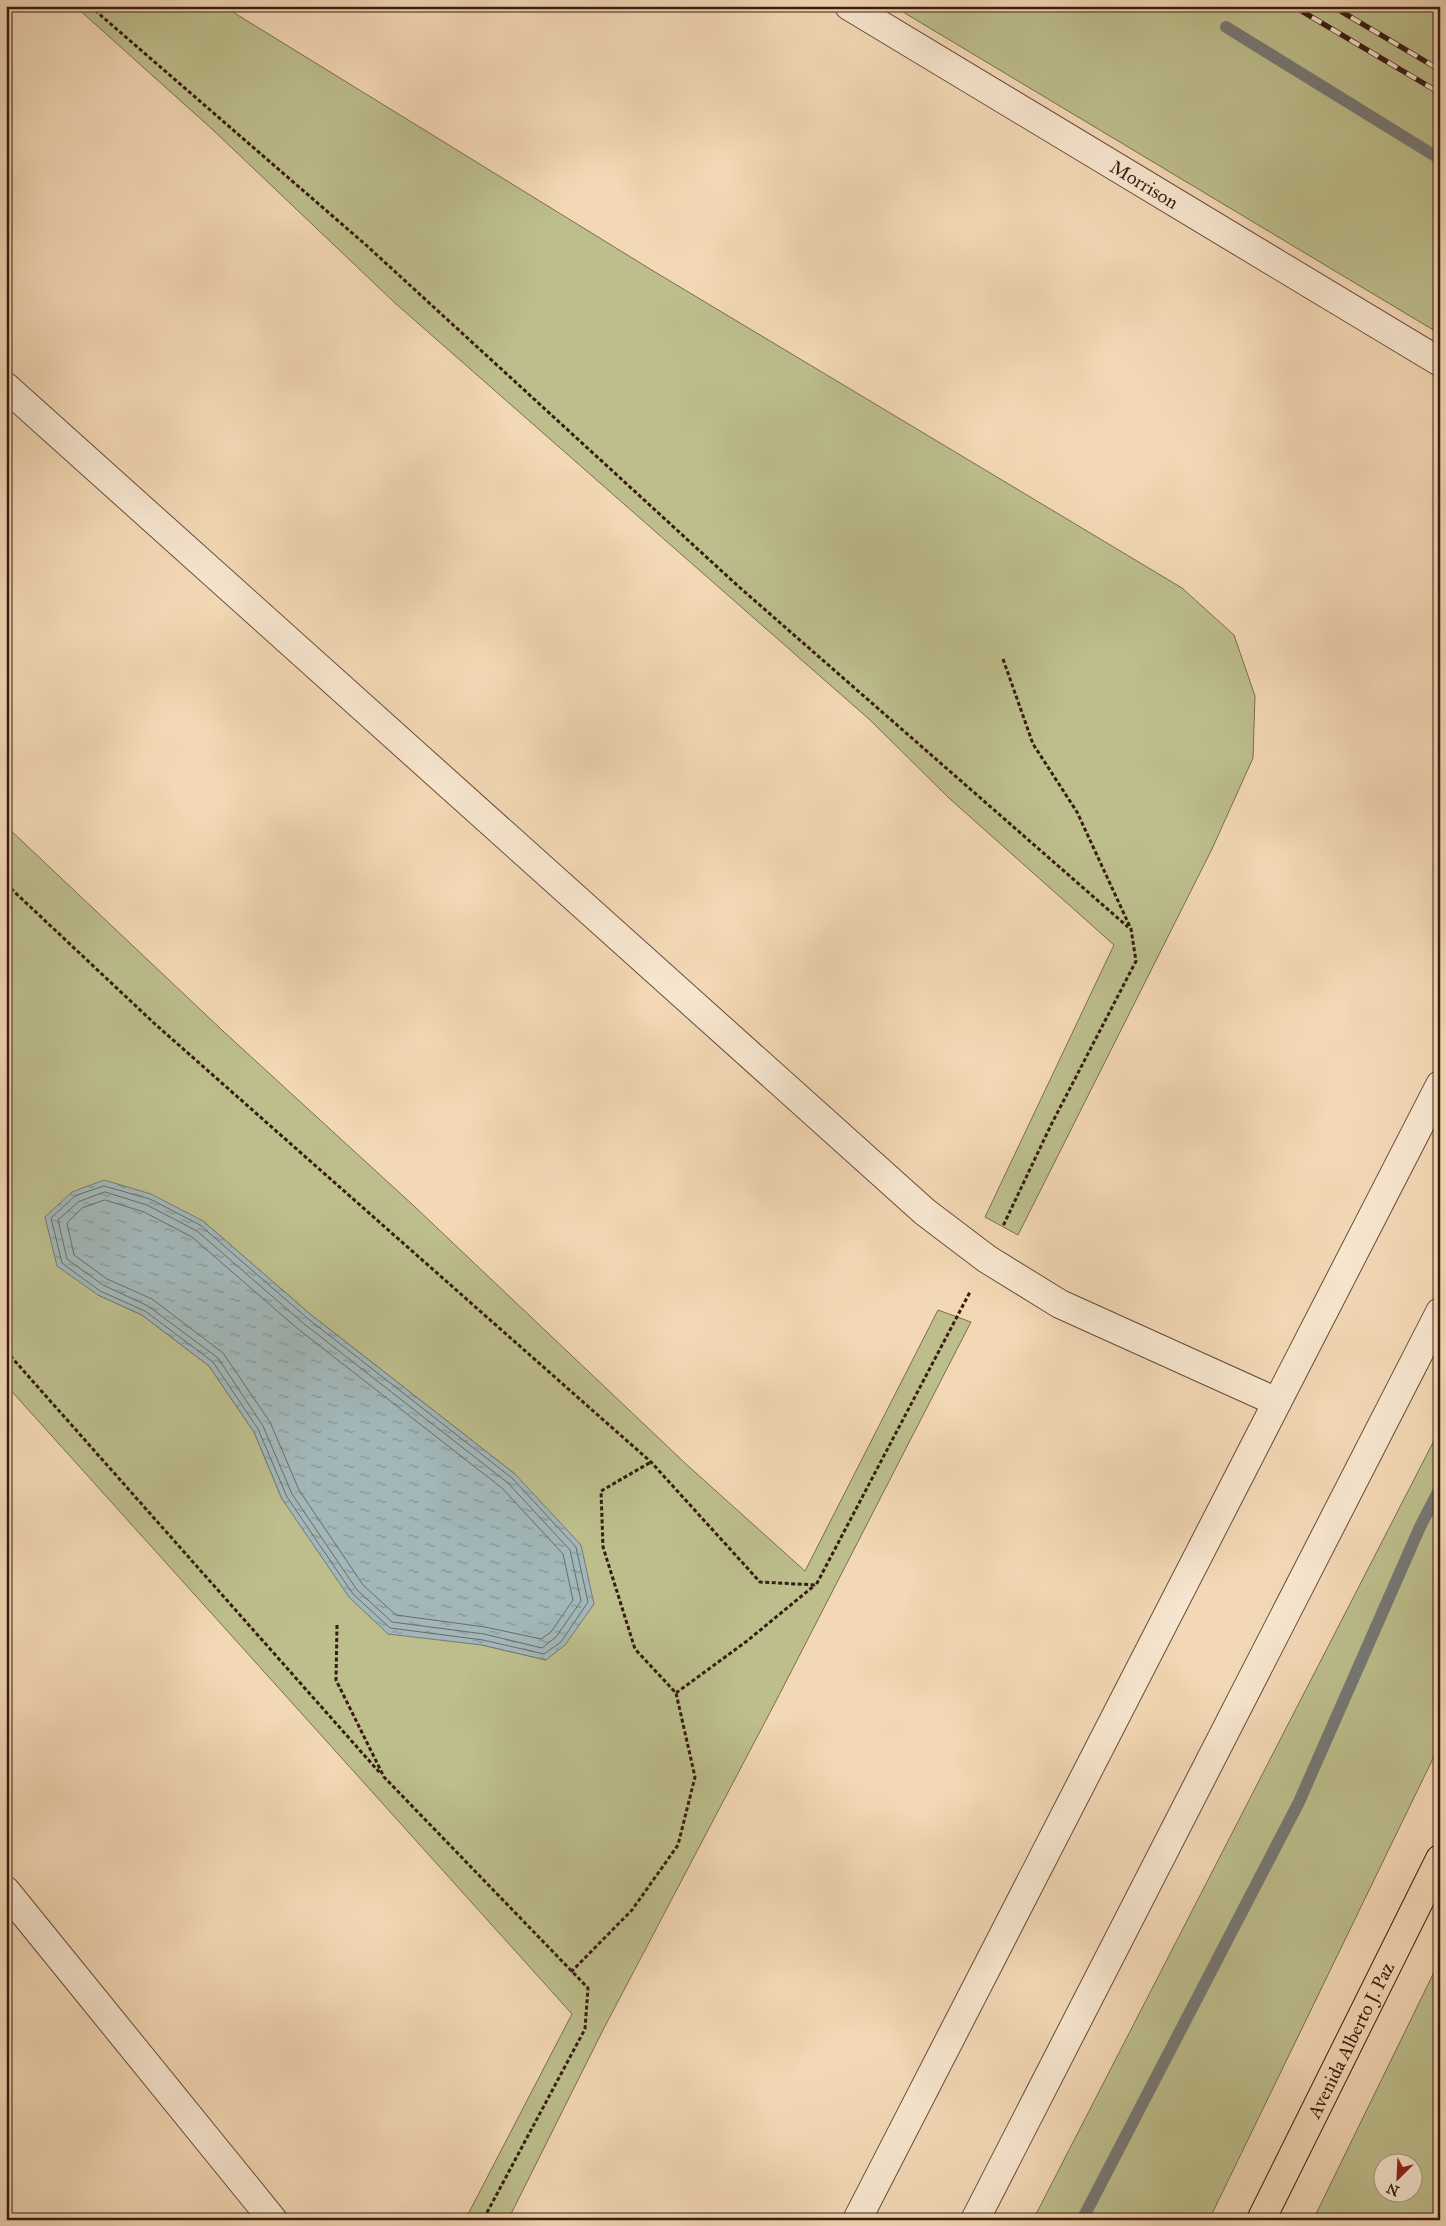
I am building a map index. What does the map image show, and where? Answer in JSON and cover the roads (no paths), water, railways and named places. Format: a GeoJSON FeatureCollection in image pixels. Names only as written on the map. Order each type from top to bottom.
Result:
{"type":"FeatureCollection","features":[{"type":"Feature","properties":{"kind":"main road","name":"Avenida Alberto J. Paz"},"geometry":{"type":"LineString","coordinates":[[1261,2220],[1440,1859]]}},
{"type":"Feature","properties":{"kind":"street","name":"Morrison"},"geometry":{"type":"LineString","coordinates":[[849,6],[1440,362]]}},
{"type":"Feature","properties":{"kind":"street"},"geometry":{"type":"LineString","coordinates":[[6,387],[925,1212],[987,1259],[1060,1304],[1277,1402]]}},
{"type":"Feature","properties":{"kind":"street"},"geometry":{"type":"LineString","coordinates":[[857,2220],[1440,1085]]}},
{"type":"Feature","properties":{"kind":"street"},"geometry":{"type":"LineString","coordinates":[[975,2220],[1440,1312]]}},
{"type":"Feature","properties":{"kind":"street"},"geometry":{"type":"LineString","coordinates":[[6,1891],[273,2220]]}},
{"type":"Feature","properties":{"kind":"water"},"geometry":{"type":"Polygon","coordinates":[[[104,1180],[151,1194],[203,1221],[310,1314],[515,1474],[581,1545],[594,1604],[565,1645],[546,1660],[482,1645],[388,1634],[349,1597],[282,1499],[254,1432],[209,1366],[142,1315],[98,1295],[57,1266],[45,1217],[72,1192],[104,1180]]]}},
{"type":"Feature","properties":{"kind":"waterway"},"geometry":{"type":"LineString","coordinates":[[1226,27],[1440,159]]}},
{"type":"Feature","properties":{"kind":"waterway"},"geometry":{"type":"LineString","coordinates":[[1082,2220],[1299,1802],[1420,1527],[1440,1488]]}},
{"type":"Feature","properties":{"kind":"railway"},"geometry":{"type":"LineString","coordinates":[[1293,6],[1440,93]]}},
{"type":"Feature","properties":{"kind":"railway"},"geometry":{"type":"LineString","coordinates":[[1332,6],[1440,70]]}}]}
